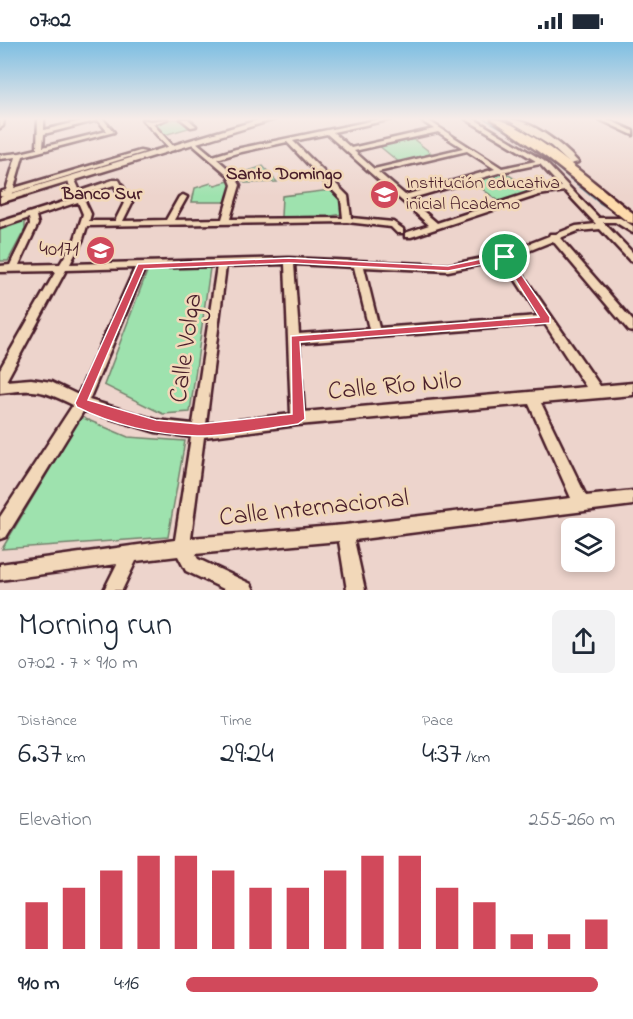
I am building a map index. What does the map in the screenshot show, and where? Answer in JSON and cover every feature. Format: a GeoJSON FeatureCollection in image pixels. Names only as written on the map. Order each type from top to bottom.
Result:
{"type":"FeatureCollection","features":[{"type":"Feature","properties":{"kind":"main road"},"geometry":{"type":"LineString","coordinates":[[4,196],[71,180],[188,145]]}},
{"type":"Feature","properties":{"kind":"main road"},"geometry":{"type":"LineString","coordinates":[[536,145],[633,219]]}},
{"type":"Feature","properties":{"kind":"main road"},"geometry":{"type":"LineString","coordinates":[[548,145],[633,211]]}},
{"type":"Feature","properties":{"kind":"main road"},"geometry":{"type":"LineString","coordinates":[[555,145],[573,162]]}},
{"type":"Feature","properties":{"kind":"street"},"geometry":{"type":"LineString","coordinates":[[40,145],[40,149]]}},
{"type":"Feature","properties":{"kind":"street"},"geometry":{"type":"LineString","coordinates":[[0,157],[20,155],[58,145]]}},
{"type":"Feature","properties":{"kind":"street"},"geometry":{"type":"LineString","coordinates":[[169,145],[173,149]]}},
{"type":"Feature","properties":{"kind":"street"},"geometry":{"type":"LineString","coordinates":[[196,145],[231,174],[236,185],[225,222]]}},
{"type":"Feature","properties":{"kind":"street"},"geometry":{"type":"LineString","coordinates":[[213,158],[269,145]]}},
{"type":"Feature","properties":{"kind":"street"},"geometry":{"type":"LineString","coordinates":[[292,145],[345,198],[347,220]]}},
{"type":"Feature","properties":{"kind":"street"},"geometry":{"type":"LineString","coordinates":[[344,145],[435,226]]}},
{"type":"Feature","properties":{"kind":"street"},"geometry":{"type":"LineString","coordinates":[[350,150],[374,145]]}},
{"type":"Feature","properties":{"kind":"street"},"geometry":{"type":"LineString","coordinates":[[461,145],[501,170]]}},
{"type":"Feature","properties":{"kind":"street"},"geometry":{"type":"LineString","coordinates":[[512,145],[542,162],[633,259]]}},
{"type":"Feature","properties":{"kind":"street"},"geometry":{"type":"LineString","coordinates":[[373,171],[468,149]]}},
{"type":"Feature","properties":{"kind":"street"},"geometry":{"type":"LineString","coordinates":[[4,196],[142,152]]}},
{"type":"Feature","properties":{"kind":"street"},"geometry":{"type":"LineString","coordinates":[[4,196],[20,155]]}},
{"type":"Feature","properties":{"kind":"street"},"geometry":{"type":"LineString","coordinates":[[402,198],[501,170],[542,162]]}},
{"type":"Feature","properties":{"kind":"street"},"geometry":{"type":"LineString","coordinates":[[0,380],[80,239],[87,214],[71,180]]}},
{"type":"Feature","properties":{"kind":"street"},"geometry":{"type":"LineString","coordinates":[[0,225],[116,182],[128,203],[118,223]]}},
{"type":"Feature","properties":{"kind":"street"},"geometry":{"type":"LineString","coordinates":[[84,224],[347,220],[393,225],[404,233],[435,226],[538,193],[567,188]]}},
{"type":"Feature","properties":{"kind":"street"},"geometry":{"type":"LineString","coordinates":[[168,223],[183,197]]}},
{"type":"Feature","properties":{"kind":"street"},"geometry":{"type":"LineString","coordinates":[[13,269],[34,224],[32,215]]}},
{"type":"Feature","properties":{"kind":"street"},"geometry":{"type":"LineString","coordinates":[[0,269],[289,261],[448,268],[505,257],[553,237],[599,223],[617,220],[633,230]]}},
{"type":"Feature","properties":{"kind":"street"},"geometry":{"type":"LineString","coordinates":[[553,237],[633,328]]}},
{"type":"Feature","properties":{"kind":"street"},"geometry":{"type":"LineString","coordinates":[[505,257],[597,393]]}},
{"type":"Feature","properties":{"kind":"street"},"geometry":{"type":"LineString","coordinates":[[289,261],[298,419]]}},
{"type":"Feature","properties":{"kind":"street","name":"Calle Volga"},"geometry":{"type":"LineString","coordinates":[[182,547],[222,262]]}},
{"type":"Feature","properties":{"kind":"street"},"geometry":{"type":"LineString","coordinates":[[358,263],[375,333]]}},
{"type":"Feature","properties":{"kind":"street"},"geometry":{"type":"LineString","coordinates":[[0,531],[87,406],[141,266]]}},
{"type":"Feature","properties":{"kind":"street"},"geometry":{"type":"LineString","coordinates":[[295,339],[546,320]]}},
{"type":"Feature","properties":{"kind":"street","name":"Calle Río Nilo"},"geometry":{"type":"LineString","coordinates":[[0,387],[31,384],[51,388],[87,406],[156,426],[199,430],[633,389]]}},
{"type":"Feature","properties":{"kind":"street"},"geometry":{"type":"LineString","coordinates":[[533,400],[582,505]]}},
{"type":"Feature","properties":{"kind":"street","name":"Calle Internacional"},"geometry":{"type":"LineString","coordinates":[[0,572],[182,547],[345,533],[633,498]]}},
{"type":"Feature","properties":{"kind":"street"},"geometry":{"type":"LineString","coordinates":[[345,533],[356,590]]}},
{"type":"Feature","properties":{"kind":"street"},"geometry":{"type":"LineString","coordinates":[[182,547],[192,564],[245,590]]}},
{"type":"Feature","properties":{"kind":"street"},"geometry":{"type":"LineString","coordinates":[[113,590],[132,553]]}},
{"type":"Feature","properties":{"kind":"green space"},"geometry":{"type":"Polygon","coordinates":[[[378,145],[420,145],[435,156],[400,163],[378,145]]]}},
{"type":"Feature","properties":{"kind":"green space"},"geometry":{"type":"Polygon","coordinates":[[[263,166],[277,182],[245,183],[237,175],[263,166]]]}},
{"type":"Feature","properties":{"kind":"green space"},"geometry":{"type":"Polygon","coordinates":[[[504,172],[535,192],[502,203],[471,181],[504,172]]]}},
{"type":"Feature","properties":{"kind":"green space"},"geometry":{"type":"Polygon","coordinates":[[[229,181],[231,185],[226,202],[192,202],[195,188],[229,181]]]}},
{"type":"Feature","properties":{"kind":"green space"},"geometry":{"type":"Polygon","coordinates":[[[331,190],[340,200],[343,214],[281,217],[282,196],[331,190]]]}},
{"type":"Feature","properties":{"kind":"green space"},"geometry":{"type":"Polygon","coordinates":[[[25,221],[25,229],[8,261],[0,261],[0,228],[25,221]]]}},
{"type":"Feature","properties":{"kind":"green space"},"geometry":{"type":"Polygon","coordinates":[[[210,268],[190,412],[163,414],[104,385],[148,269],[210,268]]]}},
{"type":"Feature","properties":{"kind":"green space"},"geometry":{"type":"Polygon","coordinates":[[[81,417],[128,437],[185,441],[168,537],[2,549],[81,417]]]}},
{"type":"Feature","properties":{"kind":"waterway"},"geometry":{"type":"LineString","coordinates":[[529,145],[598,202],[618,214]]}},
{"type":"Feature","properties":{"kind":"place","name":"Institución educativa inicial Academo"},"geometry":{"type":"Point","coordinates":[385,194]}},
{"type":"Feature","properties":{"kind":"place","name":"40171"},"geometry":{"type":"Point","coordinates":[100,250]}},
{"type":"Feature","properties":{"kind":"district","name":"Santo Domingo"},"geometry":{"type":"Point","coordinates":[284,175]}},
{"type":"Feature","properties":{"kind":"district","name":"Banco Sur"},"geometry":{"type":"Point","coordinates":[102,195]}},
{"type":"Feature","properties":{"kind":"route"},"geometry":{"type":"LineString","coordinates":[[505,257],[546,320],[295,339],[298,419],[199,430],[156,426],[81,403],[141,266],[289,261],[448,268],[505,257]]}}]}
